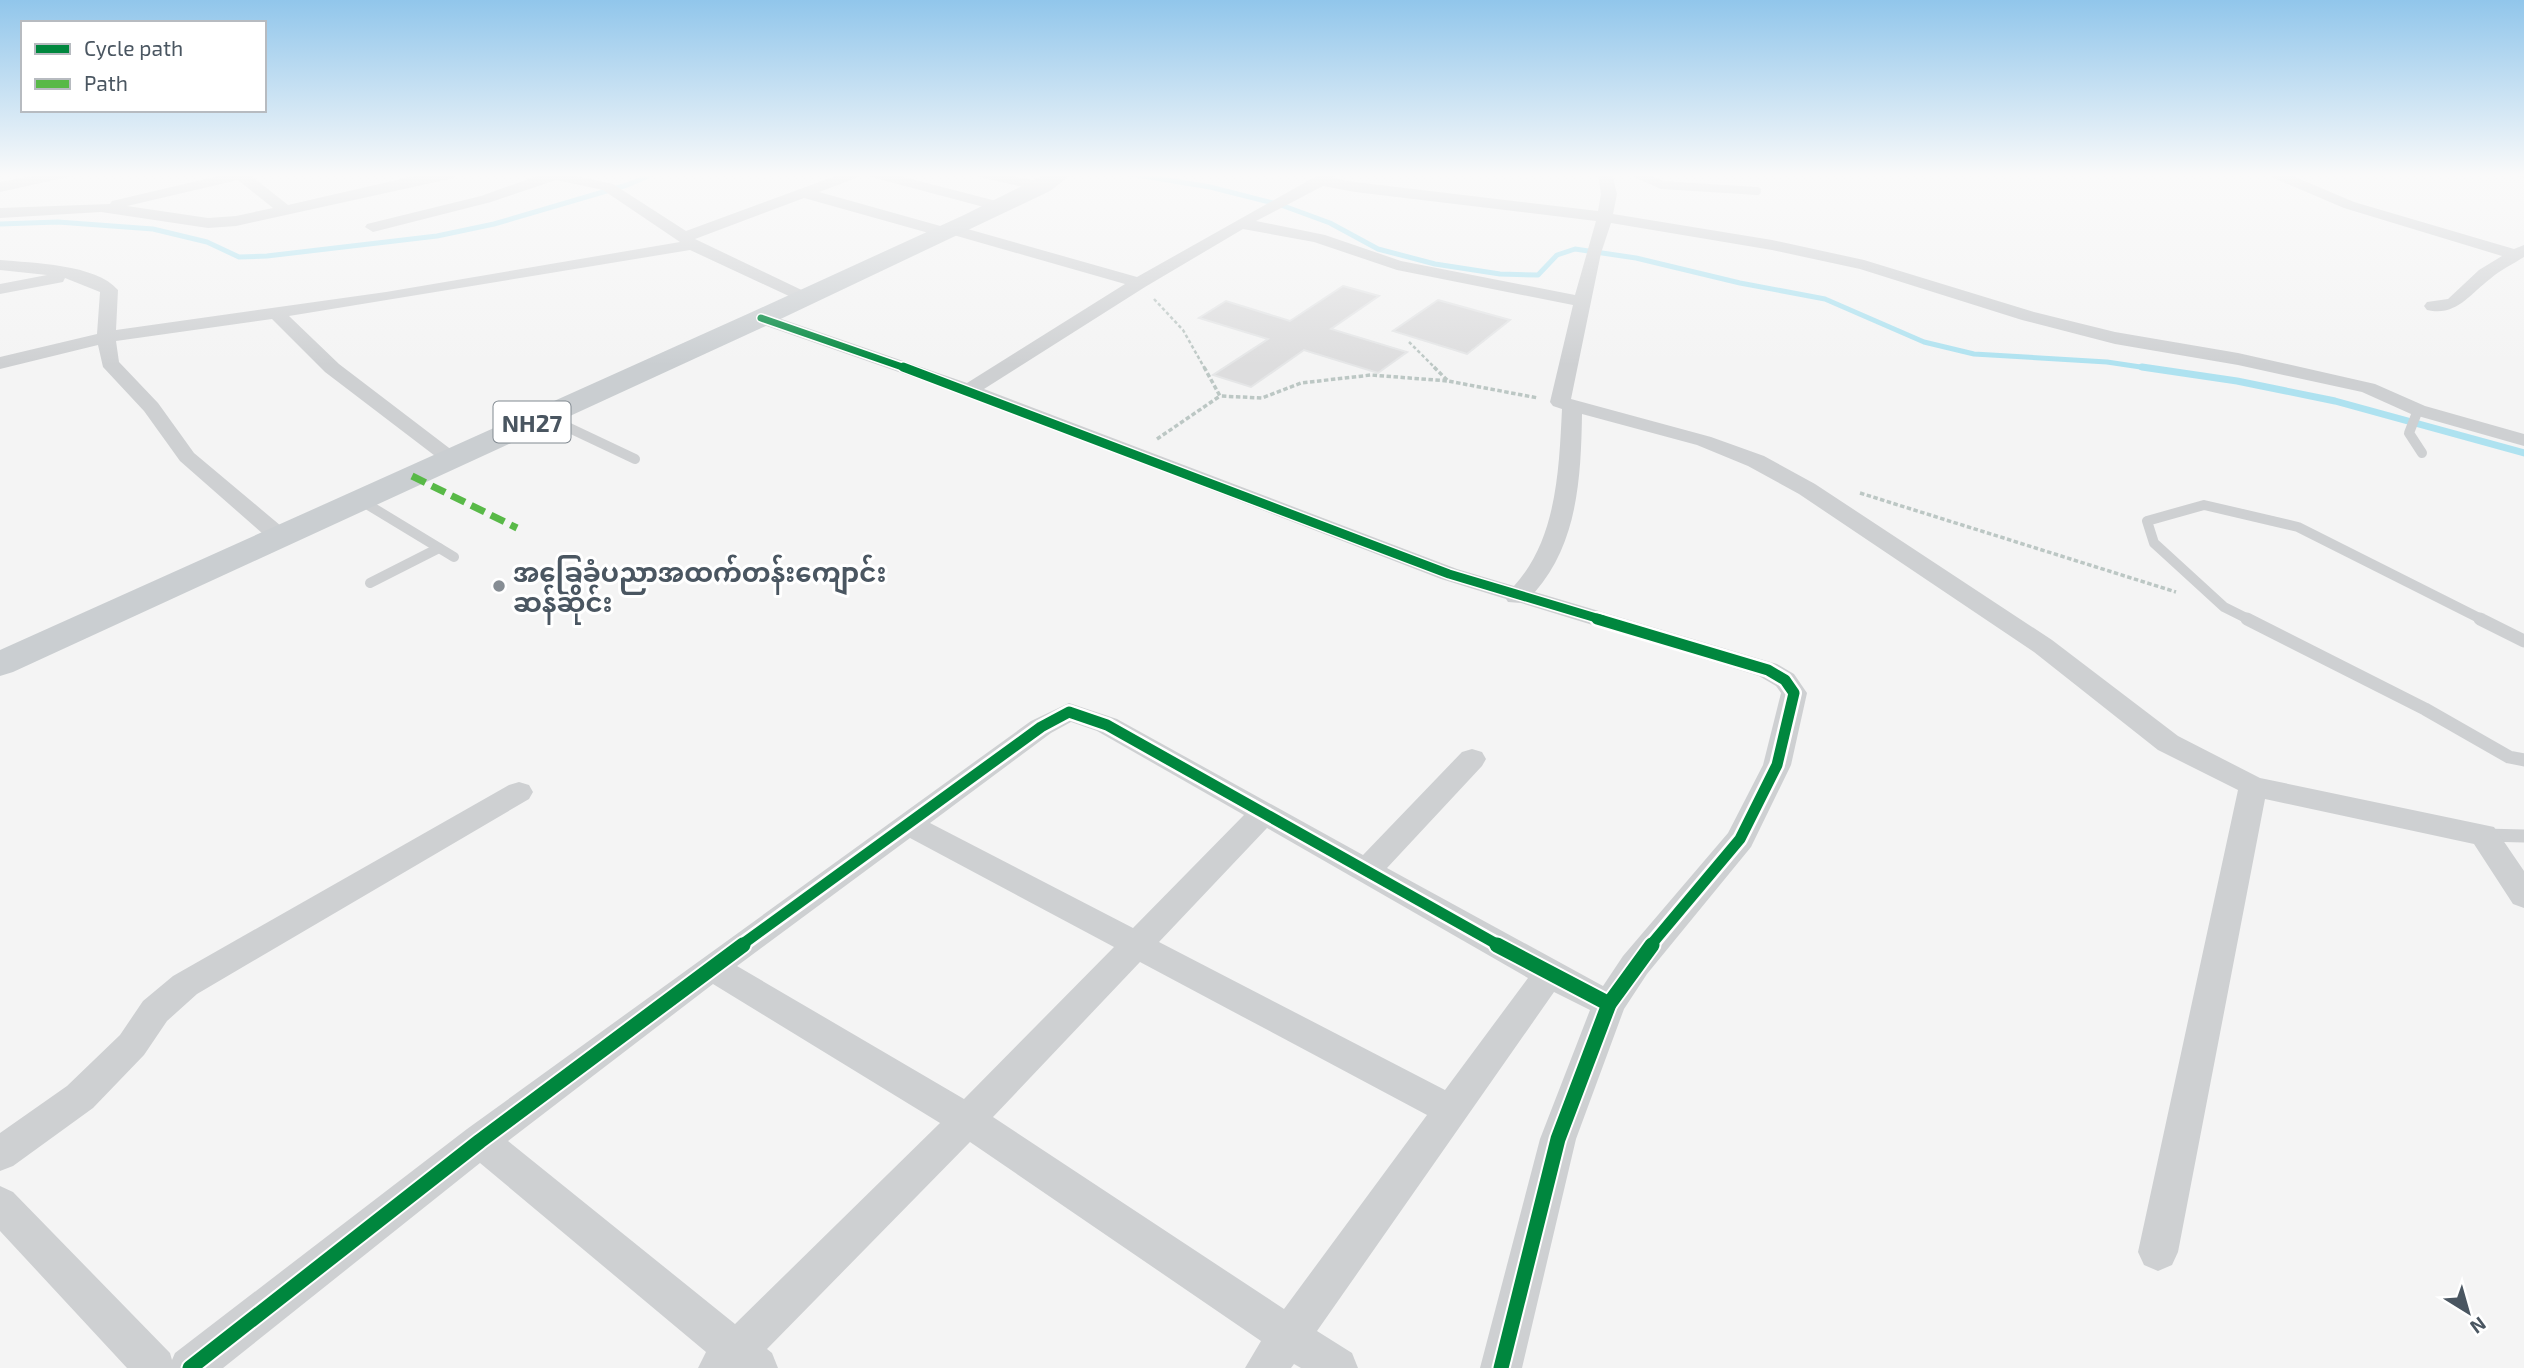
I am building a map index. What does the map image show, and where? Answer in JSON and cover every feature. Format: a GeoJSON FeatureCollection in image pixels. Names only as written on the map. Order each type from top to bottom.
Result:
{"type":"FeatureCollection","features":[{"type":"Feature","properties":{"kind":"main road","name":"NH27"},"geometry":{"type":"LineString","coordinates":[[0,664],[932,238]]}},
{"type":"Feature","properties":{"kind":"street"},"geometry":{"type":"LineString","coordinates":[[683,238],[804,298]]}},
{"type":"Feature","properties":{"kind":"street"},"geometry":{"type":"LineString","coordinates":[[0,363],[106,337],[386,297],[696,238]]}},
{"type":"Feature","properties":{"kind":"street"},"geometry":{"type":"LineString","coordinates":[[972,238],[1139,283]]}},
{"type":"Feature","properties":{"kind":"street"},"geometry":{"type":"LineString","coordinates":[[968,390],[1065,332],[1139,283],[1218,238]]}},
{"type":"Feature","properties":{"kind":"street"},"geometry":{"type":"LineString","coordinates":[[1318,238],[1396,265],[1584,302]]}},
{"type":"Feature","properties":{"kind":"street"},"geometry":{"type":"LineString","coordinates":[[1517,597],[1544,565],[1556,530],[1570,463],[1566,404],[1598,238]]}},
{"type":"Feature","properties":{"kind":"street"},"geometry":{"type":"LineString","coordinates":[[1729,238],[1851,262],[2028,316],[2115,338],[2238,359],[2368,388],[2524,430]]}},
{"type":"Feature","properties":{"kind":"street"},"geometry":{"type":"LineString","coordinates":[[2468,238],[2520,252]]}},
{"type":"Feature","properties":{"kind":"street"},"geometry":{"type":"LineString","coordinates":[[2433,306],[2453,303],[2485,274],[2520,252]]}},
{"type":"Feature","properties":{"kind":"street"},"geometry":{"type":"LineString","coordinates":[[0,265],[73,275],[100,282],[109,290],[106,337],[110,363],[151,407],[187,457],[279,536]]}},
{"type":"Feature","properties":{"kind":"street"},"geometry":{"type":"LineString","coordinates":[[0,289],[73,275]]}},
{"type":"Feature","properties":{"kind":"street"},"geometry":{"type":"LineString","coordinates":[[276,313],[332,369],[450,458]]}},
{"type":"Feature","properties":{"kind":"street"},"geometry":{"type":"LineString","coordinates":[[761,318],[968,390],[1449,574],[1517,597],[1768,670],[1785,680],[1794,693],[1777,765],[1740,839],[1635,965],[1609,1004],[1558,1139],[1501,1368]]}},
{"type":"Feature","properties":{"kind":"street"},"geometry":{"type":"LineString","coordinates":[[2368,388],[2418,410],[2524,440]]}},
{"type":"Feature","properties":{"kind":"street"},"geometry":{"type":"LineString","coordinates":[[1566,404],[1704,441],[1756,461],[1797,484],[2043,646],[2168,743],[2253,786],[2502,852],[2524,896]]}},
{"type":"Feature","properties":{"kind":"street"},"geometry":{"type":"LineString","coordinates":[[190,1368],[480,1141],[712,967],[1041,727],[1069,712],[1107,724],[1549,974],[1609,1004]]}},
{"type":"Feature","properties":{"kind":"street"},"geometry":{"type":"LineString","coordinates":[[1367,870],[1472,759]]}},
{"type":"Feature","properties":{"kind":"street"},"geometry":{"type":"LineString","coordinates":[[2158,1252],[2253,786]]}},
{"type":"Feature","properties":{"kind":"street"},"geometry":{"type":"LineString","coordinates":[[0,1154],[80,1097],[132,1045],[155,1011],[185,985],[519,792]]}},
{"type":"Feature","properties":{"kind":"street"},"geometry":{"type":"LineString","coordinates":[[480,1141],[737,1362],[1135,945],[1265,813]]}},
{"type":"Feature","properties":{"kind":"street"},"geometry":{"type":"LineString","coordinates":[[908,824],[1450,1110]]}},
{"type":"Feature","properties":{"kind":"street"},"geometry":{"type":"LineString","coordinates":[[712,967],[967,1120],[1337,1368]]}},
{"type":"Feature","properties":{"kind":"street"},"geometry":{"type":"LineString","coordinates":[[1266,1368],[1549,974]]}},
{"type":"Feature","properties":{"kind":"street"},"geometry":{"type":"LineString","coordinates":[[0,1204],[155,1368]]}},
{"type":"Feature","properties":{"kind":"lane"},"geometry":{"type":"LineString","coordinates":[[2418,410],[2409,433],[2422,453]]}},
{"type":"Feature","properties":{"kind":"lane"},"geometry":{"type":"LineString","coordinates":[[544,416],[635,459]]}},
{"type":"Feature","properties":{"kind":"lane"},"geometry":{"type":"LineString","coordinates":[[359,500],[454,556]]}},
{"type":"Feature","properties":{"kind":"lane"},"geometry":{"type":"LineString","coordinates":[[2524,640],[2298,527],[2204,505],[2147,522],[2154,543],[2224,607],[2425,709],[2509,757],[2524,760]]}},
{"type":"Feature","properties":{"kind":"lane"},"geometry":{"type":"LineString","coordinates":[[370,583],[439,548]]}},
{"type":"Feature","properties":{"kind":"lane"},"geometry":{"type":"LineString","coordinates":[[2502,852],[2524,836]]}},
{"type":"Feature","properties":{"kind":"path"},"geometry":{"type":"LineString","coordinates":[[1139,283],[1183,330],[1220,396]]}},
{"type":"Feature","properties":{"kind":"path"},"geometry":{"type":"LineString","coordinates":[[1409,342],[1448,381]]}},
{"type":"Feature","properties":{"kind":"path"},"geometry":{"type":"LineString","coordinates":[[1135,455],[1220,396],[1262,398],[1301,383],[1371,375],[1448,381],[1566,404]]}},
{"type":"Feature","properties":{"kind":"path"},"geometry":{"type":"LineString","coordinates":[[1860,493],[2224,607]]}},
{"type":"Feature","properties":{"kind":"building"},"geometry":{"type":"Polygon","coordinates":[[[1343,286],[1379,296],[1331,329],[1407,352],[1378,373],[1304,350],[1251,387],[1213,375],[1268,339],[1199,318],[1226,301],[1290,321],[1343,286]]]}},
{"type":"Feature","properties":{"kind":"building"},"geometry":{"type":"Polygon","coordinates":[[[1438,300],[1510,320],[1467,354],[1393,331],[1438,300]]]}},
{"type":"Feature","properties":{"kind":"waterway"},"geometry":{"type":"LineString","coordinates":[[190,238],[207,242],[239,257],[421,238]]}},
{"type":"Feature","properties":{"kind":"waterway"},"geometry":{"type":"LineString","coordinates":[[1357,238],[1378,249],[1435,264],[1500,274],[1538,275],[1557,255],[1575,249],[1636,258],[1740,283],[1825,299],[1924,342],[1974,354],[2107,362],[2154,369]]}},
{"type":"Feature","properties":{"kind":"waterway"},"geometry":{"type":"LineString","coordinates":[[2142,367],[2237,381],[2335,401],[2524,453]]}},
{"type":"Feature","properties":{"kind":"marked path"},"geometry":{"type":"LineString","coordinates":[[412,476],[517,528]]}},
{"type":"Feature","properties":{"kind":"cycle path"},"geometry":{"type":"LineString","coordinates":[[761,318],[969,390],[1449,574],[1768,670],[1785,680],[1794,693],[1777,765],[1740,839],[1635,965],[1609,1004],[1558,1139],[1501,1368]]}},
{"type":"Feature","properties":{"kind":"cycle path"},"geometry":{"type":"LineString","coordinates":[[190,1368],[480,1141],[712,967],[1041,727],[1069,712],[1107,725],[1549,974],[1609,1004]]}},
{"type":"Feature","properties":{"kind":"place","name":"အခြေခံပညာအထက်တန်းကျောင်း ဆန်ဆိုင်း"},"geometry":{"type":"Point","coordinates":[499,586]}}]}
